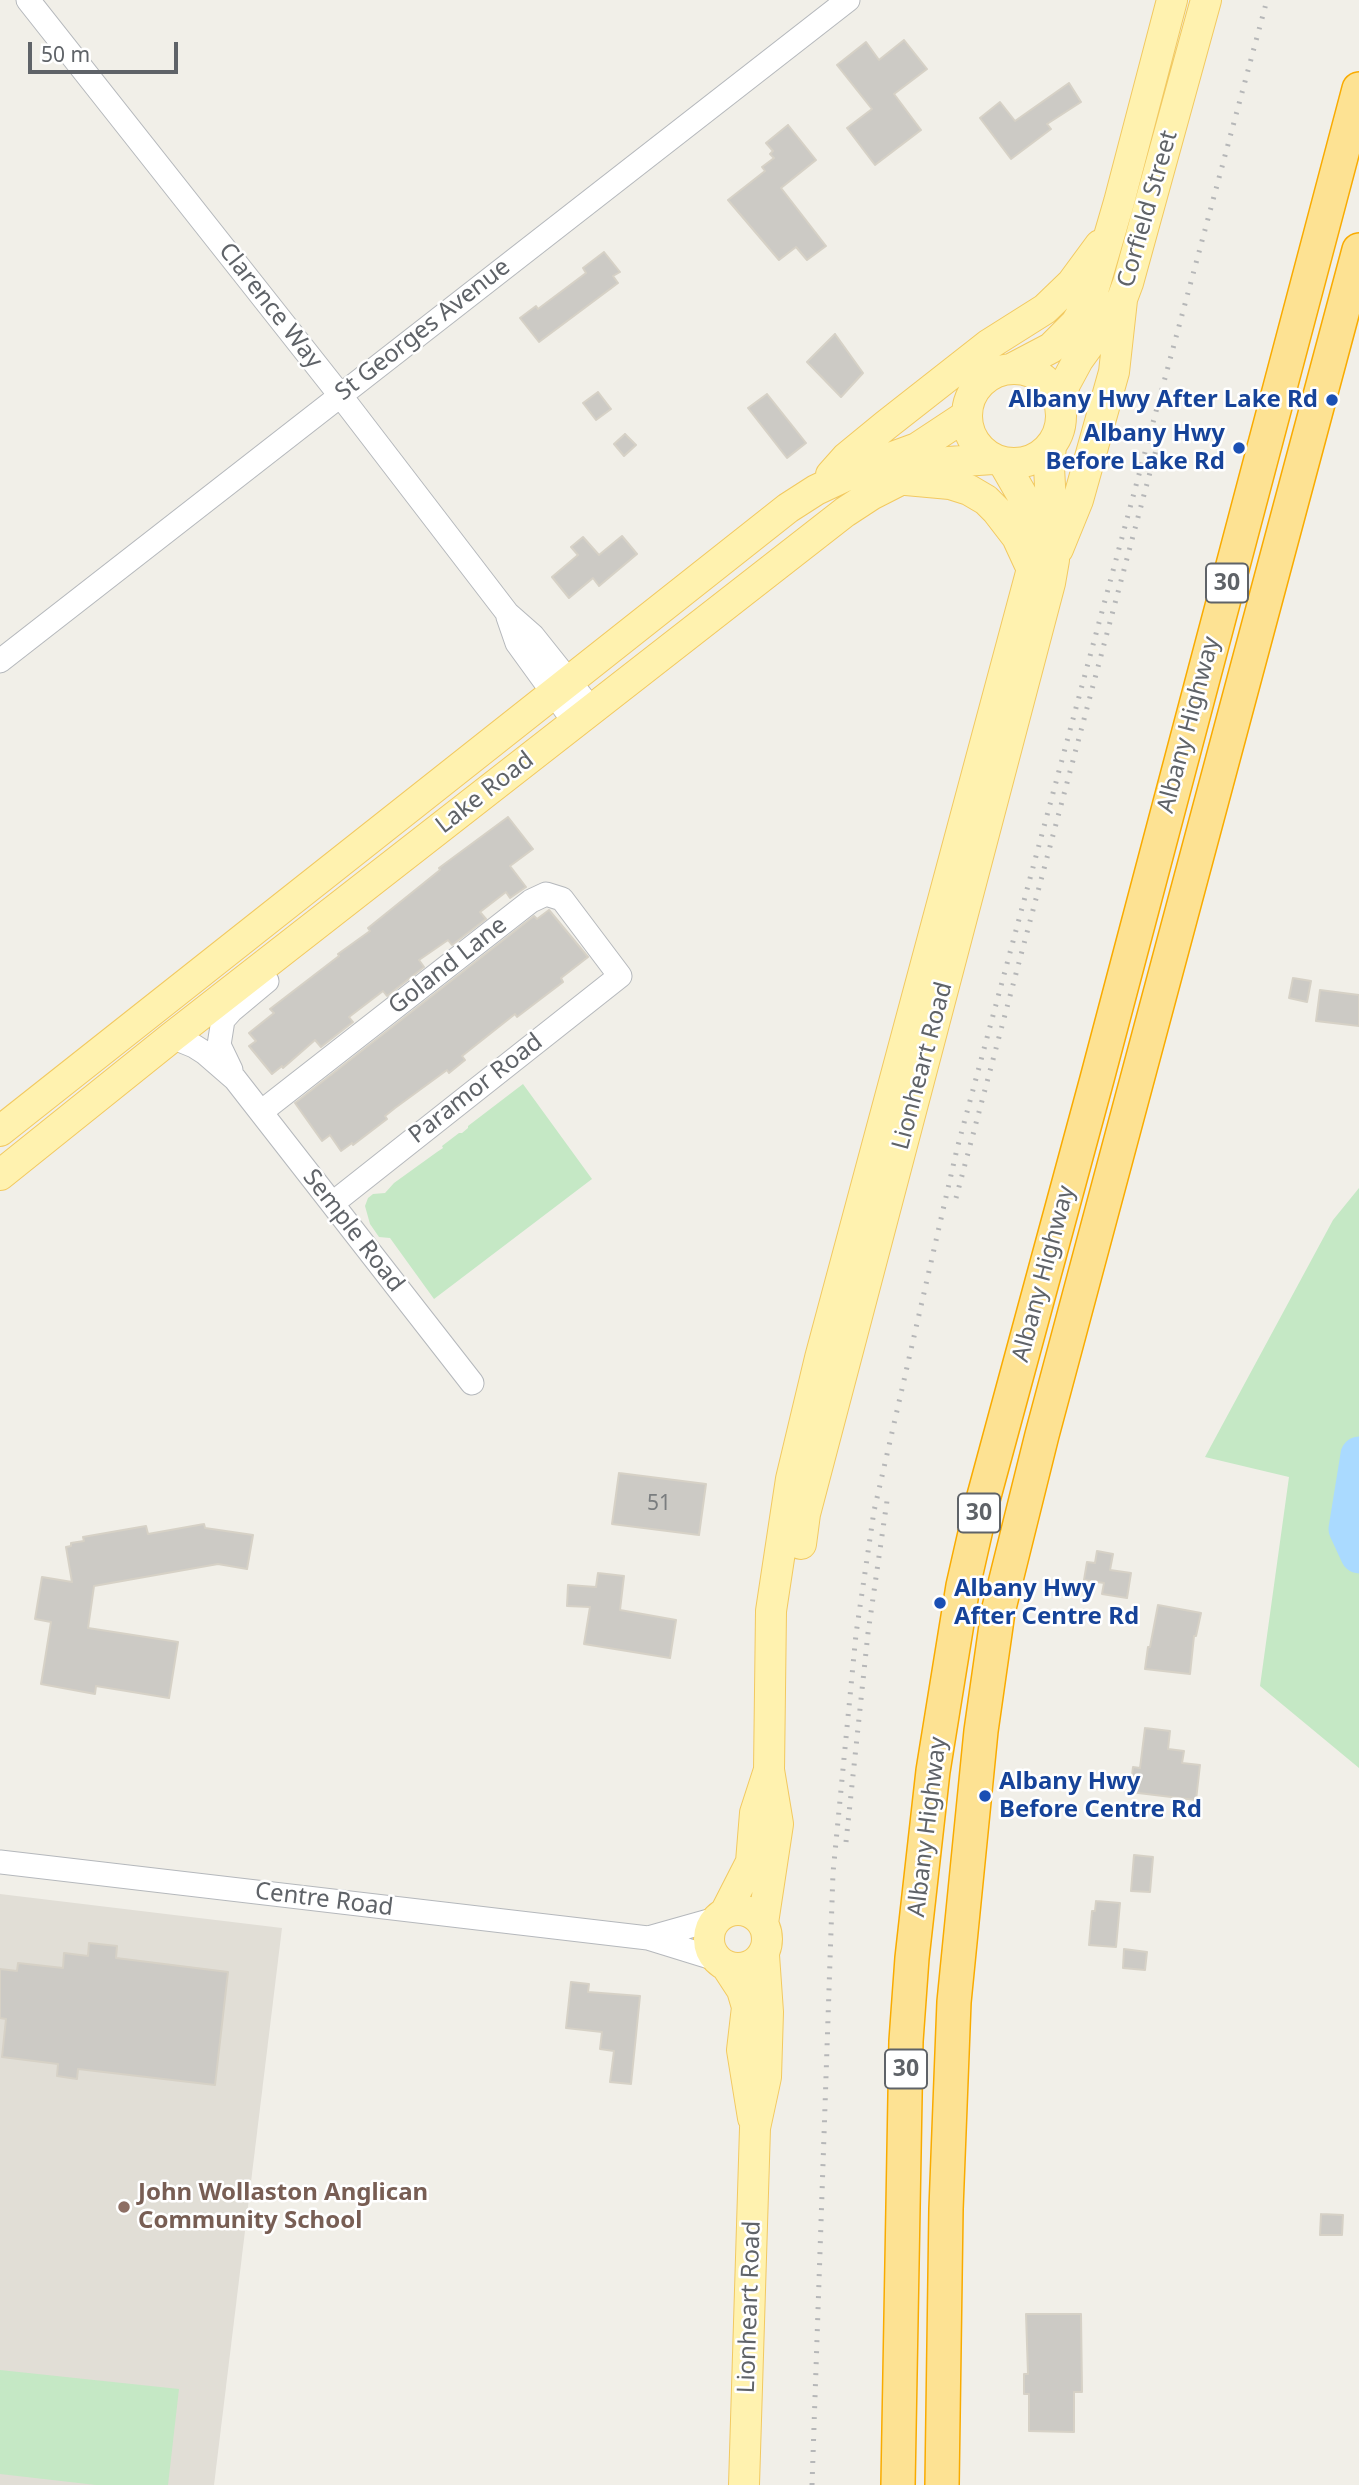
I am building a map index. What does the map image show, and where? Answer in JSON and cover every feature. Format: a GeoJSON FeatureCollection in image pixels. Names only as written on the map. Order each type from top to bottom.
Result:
{"type":"FeatureCollection","features":[{"type":"Feature","properties":{"kind":"highway","name":"Albany Highway"},"geometry":{"type":"LineString","coordinates":[[898,2485],[906,2041],[912,1958],[933,1771],[963,1586],[981,1507],[1359,89]]}},
{"type":"Feature","properties":{"kind":"highway","name":"Albany Highway"},"geometry":{"type":"LineString","coordinates":[[942,2485],[947,2140],[957,1958],[981,1731],[998,1612],[1042,1435],[1355,266]]}},
{"type":"Feature","properties":{"kind":"highway"},"geometry":{"type":"LineString","coordinates":[[1310,270],[1355,266]]}},
{"type":"Feature","properties":{"kind":"highway"},"geometry":{"type":"LineString","coordinates":[[1097,1079],[1137,1086]]}},
{"type":"Feature","properties":{"kind":"highway"},"geometry":{"type":"LineString","coordinates":[[912,1958],[957,1958]]}},
{"type":"Feature","properties":{"kind":"main road","name":"Corfield Street"},"geometry":{"type":"LineString","coordinates":[[1011,369],[1051,348],[1076,323],[1096,287],[1172,0]]}},
{"type":"Feature","properties":{"kind":"main road","name":"Corfield Street"},"geometry":{"type":"LineString","coordinates":[[1059,403],[1065,384],[1078,360],[1122,299],[1138,253],[1206,0]]}},
{"type":"Feature","properties":{"kind":"main road"},"geometry":{"type":"LineString","coordinates":[[816,490],[847,457],[886,425],[988,345],[1045,309],[1072,283],[1109,233]]}},
{"type":"Feature","properties":{"kind":"main road"},"geometry":{"type":"LineString","coordinates":[[900,479],[950,484],[969,490],[986,500],[998,510],[1017,537],[1043,564],[1079,499],[1114,372],[1122,299]]}},
{"type":"Feature","properties":{"kind":"main road"},"geometry":{"type":"LineString","coordinates":[[1011,369],[1037,375],[1054,392],[1059,403],[1060,426],[1051,446],[1029,461],[1016,464],[998,460],[981,451],[968,428],[967,415],[969,401],[976,388],[985,379],[1011,369]]}},
{"type":"Feature","properties":{"kind":"main road","name":"Lake Road"},"geometry":{"type":"LineString","coordinates":[[0,1131],[788,508],[816,490],[865,467],[917,448],[967,415]]}},
{"type":"Feature","properties":{"kind":"main road","name":"Lionheart Road"},"geometry":{"type":"LineString","coordinates":[[763,1923],[778,1824],[769,1770],[771,1611],[790,1479],[820,1358],[1043,564],[1051,446]]}},
{"type":"Feature","properties":{"kind":"main road","name":"Lake Road"},"geometry":{"type":"LineString","coordinates":[[0,1175],[172,1037],[845,512],[924,468],[948,462],[998,460]]}},
{"type":"Feature","properties":{"kind":"main road","name":"Lionheart Road"},"geometry":{"type":"LineString","coordinates":[[998,460],[1021,495],[1029,518],[1033,544],[1043,564]]}},
{"type":"Feature","properties":{"kind":"main road","name":"Lionheart Road"},"geometry":{"type":"LineString","coordinates":[[722,1915],[751,1862],[755,1813],[769,1770]]}},
{"type":"Feature","properties":{"kind":"main road"},"geometry":{"type":"LineString","coordinates":[[733,1910],[750,1912],[763,1923],[768,1938],[764,1955],[751,1966],[735,1969],[722,1963],[711,1951],[709,1933],[722,1915],[733,1910]]}},
{"type":"Feature","properties":{"kind":"main road","name":"Lionheart Road"},"geometry":{"type":"LineString","coordinates":[[744,2485],[755,2129],[766,2077],[768,2012],[764,1955]]}},
{"type":"Feature","properties":{"kind":"main road","name":"Lionheart Road"},"geometry":{"type":"LineString","coordinates":[[722,1963],[743,1990],[747,2007],[742,2050],[744,2076],[755,2129]]}},
{"type":"Feature","properties":{"kind":"street","name":"Clarence Way"},"geometry":{"type":"LineString","coordinates":[[28,0],[340,395],[508,614],[517,643],[561,688],[583,717]]}},
{"type":"Feature","properties":{"kind":"street","name":"St Georges Avenue"},"geometry":{"type":"LineString","coordinates":[[0,661],[848,0]]}},
{"type":"Feature","properties":{"kind":"street","name":"Goland Lane"},"geometry":{"type":"LineString","coordinates":[[261,1112],[538,896],[552,894],[562,899],[620,976]]}},
{"type":"Feature","properties":{"kind":"street","name":"Semple Road"},"geometry":{"type":"LineString","coordinates":[[235,1079],[219,1045],[223,1020],[246,998],[337,927],[347,900]]}},
{"type":"Feature","properties":{"kind":"street","name":"Paramor Road"},"geometry":{"type":"LineString","coordinates":[[333,1203],[620,976]]}},
{"type":"Feature","properties":{"kind":"street","name":"Semple Road"},"geometry":{"type":"LineString","coordinates":[[172,1037],[205,1053],[235,1079],[472,1382]]}},
{"type":"Feature","properties":{"kind":"street","name":"Centre Road"},"geometry":{"type":"LineString","coordinates":[[0,1862],[649,1938],[722,1963]]}},
{"type":"Feature","properties":{"kind":"street","name":"Centre Road"},"geometry":{"type":"LineString","coordinates":[[649,1938],[722,1915]]}},
{"type":"Feature","properties":{"kind":"shaded area","name":"John Wollaston Anglican Community School"},"geometry":{"type":"Polygon","coordinates":[[[0,1894],[282,1928],[214,2485],[0,2485],[0,1894]]]}},
{"type":"Feature","properties":{"kind":"green space"},"geometry":{"type":"Polygon","coordinates":[[[523,1084],[592,1179],[434,1299],[390,1238],[379,1237],[370,1224],[365,1206],[368,1198],[373,1194],[385,1193],[394,1183],[523,1084]]]}},
{"type":"Feature","properties":{"kind":"green space"},"geometry":{"type":"Polygon","coordinates":[[[1359,1188],[1359,1768],[1260,1686],[1289,1477],[1205,1457],[1333,1220],[1359,1188]]]}},
{"type":"Feature","properties":{"kind":"green space"},"geometry":{"type":"Polygon","coordinates":[[[0,2370],[179,2389],[168,2485],[96,2485],[0,2474],[0,2370]]]}},
{"type":"Feature","properties":{"kind":"building"},"geometry":{"type":"Polygon","coordinates":[[[904,40],[927,69],[894,94],[921,130],[875,165],[847,128],[872,109],[837,65],[866,42],[879,60],[904,40]]]}},
{"type":"Feature","properties":{"kind":"building"},"geometry":{"type":"Polygon","coordinates":[[[1069,83],[1081,102],[1047,124],[1051,129],[1011,159],[980,118],[1000,102],[1015,121],[1069,83]]]}},
{"type":"Feature","properties":{"kind":"building"},"geometry":{"type":"Polygon","coordinates":[[[788,125],[816,160],[781,188],[826,246],[807,260],[796,247],[779,260],[728,200],[765,171],[762,167],[774,158],[770,154],[773,151],[766,143],[788,125]]]}},
{"type":"Feature","properties":{"kind":"building"},"geometry":{"type":"Polygon","coordinates":[[[604,252],[620,272],[613,276],[618,283],[539,342],[520,318],[536,306],[538,309],[586,273],[583,268],[604,252]]]}},
{"type":"Feature","properties":{"kind":"building"},"geometry":{"type":"Polygon","coordinates":[[[835,334],[863,373],[841,397],[807,362],[835,334]]]}},
{"type":"Feature","properties":{"kind":"building"},"geometry":{"type":"Polygon","coordinates":[[[598,392],[611,409],[596,420],[583,403],[598,392]]]}},
{"type":"Feature","properties":{"kind":"building"},"geometry":{"type":"Polygon","coordinates":[[[767,394],[806,443],[787,458],[748,408],[767,394]]]}},
{"type":"Feature","properties":{"kind":"building"},"geometry":{"type":"Polygon","coordinates":[[[625,434],[636,445],[624,456],[614,444],[625,434]]]}},
{"type":"Feature","properties":{"kind":"building"},"geometry":{"type":"Polygon","coordinates":[[[622,536],[637,554],[599,586],[593,578],[569,598],[552,577],[578,555],[571,547],[583,537],[599,555],[622,536]]]}},
{"type":"Feature","properties":{"kind":"building"},"geometry":{"type":"Polygon","coordinates":[[[508,817],[533,849],[510,866],[526,887],[510,898],[506,892],[480,912],[486,919],[452,945],[448,940],[419,960],[424,967],[387,996],[383,991],[349,1017],[353,1022],[321,1047],[315,1040],[283,1068],[282,1066],[272,1074],[249,1046],[256,1041],[249,1033],[274,1013],[270,1009],[370,931],[368,928],[440,870],[439,868],[508,817]]]}},
{"type":"Feature","properties":{"kind":"building"},"geometry":{"type":"Polygon","coordinates":[[[549,910],[588,957],[561,978],[563,982],[517,1017],[515,1014],[462,1056],[465,1060],[449,1073],[447,1070],[395,1108],[385,1116],[387,1119],[353,1145],[352,1143],[341,1151],[330,1135],[322,1141],[295,1103],[534,916],[537,919],[549,910]]]}},
{"type":"Feature","properties":{"kind":"building"},"geometry":{"type":"Polygon","coordinates":[[[1293,978],[1311,981],[1307,1002],[1289,998],[1293,978]]]}},
{"type":"Feature","properties":{"kind":"building"},"geometry":{"type":"Polygon","coordinates":[[[1320,990],[1359,995],[1359,1026],[1316,1021],[1320,990]]]}},
{"type":"Feature","properties":{"kind":"building"},"geometry":{"type":"Polygon","coordinates":[[[619,1473],[706,1484],[699,1535],[612,1524],[619,1473]]]}},
{"type":"Feature","properties":{"kind":"building"},"geometry":{"type":"Polygon","coordinates":[[[204,1524],[205,1528],[253,1535],[247,1569],[218,1564],[94,1586],[88,1628],[178,1642],[169,1698],[96,1686],[95,1694],[41,1684],[51,1622],[35,1619],[42,1577],[72,1582],[66,1547],[71,1546],[71,1543],[84,1541],[83,1537],[146,1526],[148,1534],[204,1524]]]}},
{"type":"Feature","properties":{"kind":"building"},"geometry":{"type":"Polygon","coordinates":[[[1097,1551],[1113,1554],[1110,1570],[1131,1573],[1127,1598],[1102,1594],[1104,1583],[1084,1580],[1087,1562],[1095,1563],[1097,1551]]]}},
{"type":"Feature","properties":{"kind":"building"},"geometry":{"type":"Polygon","coordinates":[[[598,1573],[624,1576],[620,1610],[676,1620],[670,1658],[584,1644],[590,1607],[567,1606],[568,1585],[596,1587],[598,1573]]]}},
{"type":"Feature","properties":{"kind":"building"},"geometry":{"type":"Polygon","coordinates":[[[1158,1605],[1201,1613],[1194,1636],[1190,1674],[1145,1669],[1158,1605]]]}},
{"type":"Feature","properties":{"kind":"building"},"geometry":{"type":"Polygon","coordinates":[[[1145,1728],[1170,1731],[1168,1749],[1184,1751],[1182,1763],[1200,1765],[1196,1800],[1130,1792],[1133,1767],[1140,1768],[1145,1728]]]}},
{"type":"Feature","properties":{"kind":"building"},"geometry":{"type":"Polygon","coordinates":[[[1134,1855],[1153,1857],[1150,1892],[1131,1891],[1134,1855]]]}},
{"type":"Feature","properties":{"kind":"building"},"geometry":{"type":"Polygon","coordinates":[[[1096,1901],[1120,1903],[1116,1947],[1089,1945],[1092,1911],[1095,1911],[1096,1901]]]}},
{"type":"Feature","properties":{"kind":"building"},"geometry":{"type":"Polygon","coordinates":[[[89,1943],[117,1946],[116,1958],[228,1972],[215,2085],[78,2069],[77,2079],[57,2076],[58,2064],[2,2057],[6,2019],[0,2018],[0,1969],[17,1971],[18,1963],[63,1968],[64,1953],[88,1956],[89,1943]]]}},
{"type":"Feature","properties":{"kind":"building"},"geometry":{"type":"Polygon","coordinates":[[[1124,1949],[1147,1952],[1145,1970],[1123,1968],[1124,1949]]]}},
{"type":"Feature","properties":{"kind":"building"},"geometry":{"type":"Polygon","coordinates":[[[571,1982],[589,1984],[588,1992],[640,1996],[631,2084],[610,2082],[614,2051],[600,2049],[602,2032],[566,2028],[571,1982]]]}},
{"type":"Feature","properties":{"kind":"building"},"geometry":{"type":"Polygon","coordinates":[[[1321,2214],[1343,2215],[1342,2235],[1320,2235],[1321,2214]]]}},
{"type":"Feature","properties":{"kind":"building"},"geometry":{"type":"Polygon","coordinates":[[[1026,2314],[1081,2314],[1082,2392],[1074,2392],[1074,2432],[1029,2431],[1029,2394],[1024,2394],[1024,2374],[1028,2374],[1026,2314]]]}},
{"type":"Feature","properties":{"kind":"waterway"},"geometry":{"type":"LineString","coordinates":[[1359,1455],[1347,1529],[1359,1555]]}},
{"type":"Feature","properties":{"kind":"railway"},"geometry":{"type":"LineString","coordinates":[[812,2485],[833,1873],[856,1634],[874,1511],[957,1149],[1267,0]]}},
{"type":"Feature","properties":{"kind":"railway"},"geometry":{"type":"LineString","coordinates":[[956,1198],[1156,450]]}},
{"type":"Feature","properties":{"kind":"railway"},"geometry":{"type":"LineString","coordinates":[[846,1842],[868,1633],[888,1494]]}},
{"type":"Feature","properties":{"kind":"place","name":"Albany Hwy After Lake Rd"},"geometry":{"type":"Point","coordinates":[1332,400]}},
{"type":"Feature","properties":{"kind":"place","name":"Albany Hwy Before Lake Rd"},"geometry":{"type":"Point","coordinates":[1239,448]}},
{"type":"Feature","properties":{"kind":"place","name":"Albany Hwy After Centre Rd"},"geometry":{"type":"Point","coordinates":[940,1603]}},
{"type":"Feature","properties":{"kind":"place","name":"Albany Hwy Before Centre Rd"},"geometry":{"type":"Point","coordinates":[985,1796]}},
{"type":"Feature","properties":{"kind":"place","name":"John Wollaston Anglican Community School"},"geometry":{"type":"Point","coordinates":[124,2207]}}]}
